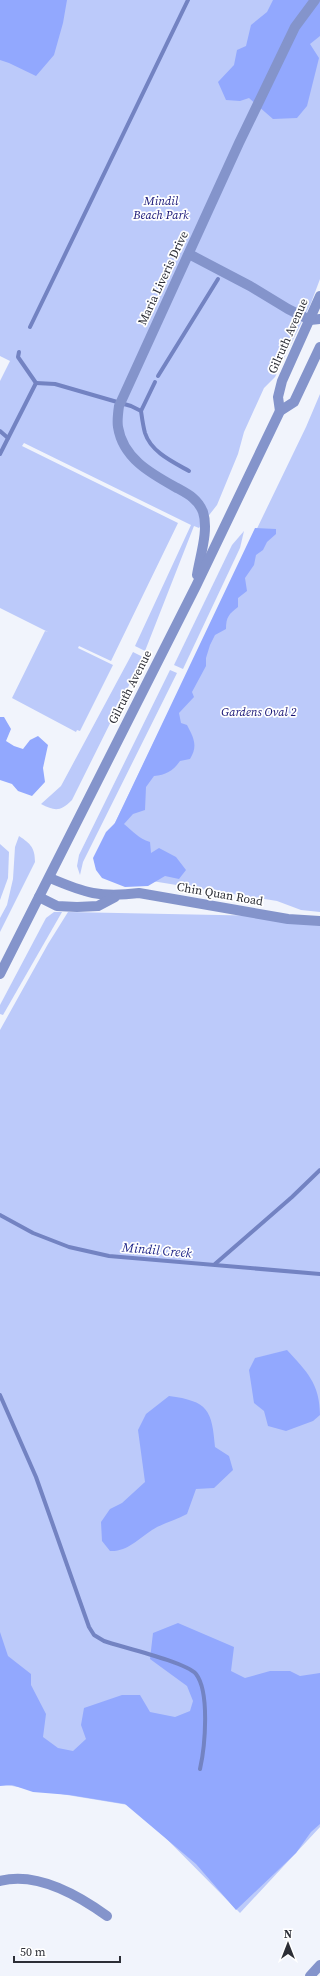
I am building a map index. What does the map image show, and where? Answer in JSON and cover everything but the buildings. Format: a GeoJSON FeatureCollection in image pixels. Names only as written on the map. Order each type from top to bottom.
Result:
{"type":"FeatureCollection","features":[{"type":"Feature","properties":{"kind":"street","name":"Maria Liveris Drive"},"geometry":{"type":"LineString","coordinates":[[196,586],[204,529],[203,512],[197,501],[191,495],[153,475],[135,461],[124,447],[118,427],[118,406],[239,143],[295,27],[315,0]]}},
{"type":"Feature","properties":{"kind":"street"},"geometry":{"type":"LineString","coordinates":[[189,254],[250,286],[288,309],[315,319]]}},
{"type":"Feature","properties":{"kind":"street","name":"Gilruth Avenue"},"geometry":{"type":"LineString","coordinates":[[280,411],[278,397],[282,381],[315,319],[320,296]]}},
{"type":"Feature","properties":{"kind":"street","name":"Gilruth Avenue"},"geometry":{"type":"LineString","coordinates":[[0,974],[50,878],[196,586],[280,411],[294,402],[320,347]]}},
{"type":"Feature","properties":{"kind":"street","name":"Chin Quan Road"},"geometry":{"type":"LineString","coordinates":[[50,878],[83,892],[115,896],[139,894],[288,919],[320,921]]}},
{"type":"Feature","properties":{"kind":"street","name":"Chin Quan Road"},"geometry":{"type":"LineString","coordinates":[[39,897],[56,906],[77,907],[98,906],[115,896]]}},
{"type":"Feature","properties":{"kind":"street"},"geometry":{"type":"LineString","coordinates":[[0,1881],[25,1879],[60,1888],[85,1900],[107,1916]]}},
{"type":"Feature","properties":{"kind":"street"},"geometry":{"type":"LineString","coordinates":[[310,1976],[319,1967]]}},
{"type":"Feature","properties":{"kind":"green space","name":"Mindil Beach Park"},"geometry":{"type":"Polygon","coordinates":[[[0,0],[320,0],[320,279],[311,303],[275,377],[264,388],[244,432],[238,454],[217,505],[199,528],[194,526],[145,651],[135,646],[191,525],[24,443],[22,446],[178,523],[111,661],[79,646],[78,648],[113,665],[80,731],[77,730],[76,732],[12,698],[45,631],[48,632],[0,608],[0,381],[10,361],[0,356],[0,0]]]}},
{"type":"Feature","properties":{"kind":"green space","name":"Gardens Oval 2"},"geometry":{"type":"Polygon","coordinates":[[[320,394],[320,912],[301,910],[277,901],[102,873],[96,862],[306,427],[320,394]]]}},
{"type":"Feature","properties":{"kind":"green space"},"geometry":{"type":"Polygon","coordinates":[[[244,531],[240,548],[183,669],[174,665],[232,545],[244,531]]]}},
{"type":"Feature","properties":{"kind":"green space"},"geometry":{"type":"Polygon","coordinates":[[[133,652],[143,657],[72,800],[64,807],[57,809],[41,804],[61,786],[133,652]]]}},
{"type":"Feature","properties":{"kind":"green space"},"geometry":{"type":"Polygon","coordinates":[[[170,670],[177,673],[83,862],[80,875],[77,866],[79,855],[170,670]]]}},
{"type":"Feature","properties":{"kind":"green space"},"geometry":{"type":"Polygon","coordinates":[[[19,836],[27,841],[32,847],[35,862],[0,932],[0,918],[7,905],[13,879],[15,847],[19,836]]]}},
{"type":"Feature","properties":{"kind":"green space"},"geometry":{"type":"Polygon","coordinates":[[[0,844],[9,852],[8,878],[0,900],[0,844]]]}},
{"type":"Feature","properties":{"kind":"green space"},"geometry":{"type":"Polygon","coordinates":[[[54,912],[62,912],[3,1015],[0,1014],[0,1005],[46,918],[54,912]]]}},
{"type":"Feature","properties":{"kind":"green space"},"geometry":{"type":"Polygon","coordinates":[[[68,912],[320,917],[320,1827],[240,1913],[134,1806],[0,1784],[0,1030],[48,944],[68,912]]]}},
{"type":"Feature","properties":{"kind":"shaded area"},"geometry":{"type":"Polygon","coordinates":[[[0,0],[67,0],[63,23],[54,55],[36,76],[0,60],[0,0]]]}},
{"type":"Feature","properties":{"kind":"shaded area"},"geometry":{"type":"Polygon","coordinates":[[[273,0],[320,0],[320,36],[310,44],[319,58],[307,106],[297,118],[273,119],[249,98],[240,101],[226,100],[218,82],[234,65],[237,50],[246,46],[251,25],[267,12],[273,0]]]}},
{"type":"Feature","properties":{"kind":"shaded area"},"geometry":{"type":"Polygon","coordinates":[[[255,528],[276,529],[276,534],[267,542],[263,550],[256,555],[254,565],[245,578],[247,591],[238,598],[238,607],[229,616],[226,629],[215,635],[206,658],[206,666],[192,692],[194,697],[179,713],[181,723],[187,725],[193,738],[194,750],[190,759],[180,761],[169,772],[154,776],[146,787],[145,810],[133,814],[124,824],[139,837],[150,842],[151,853],[159,848],[176,857],[186,870],[179,879],[165,876],[148,886],[125,887],[102,878],[96,870],[93,858],[106,832],[115,823],[255,528]]]}},
{"type":"Feature","properties":{"kind":"shaded area"},"geometry":{"type":"Polygon","coordinates":[[[0,717],[4,717],[11,729],[6,741],[14,746],[23,749],[30,740],[38,736],[48,745],[43,768],[45,782],[32,796],[18,791],[12,784],[0,780],[0,717]]]}},
{"type":"Feature","properties":{"kind":"shaded area"},"geometry":{"type":"Polygon","coordinates":[[[287,1350],[311,1378],[318,1394],[320,1415],[313,1421],[286,1431],[268,1426],[264,1411],[254,1403],[249,1370],[255,1358],[287,1350]]]}},
{"type":"Feature","properties":{"kind":"shaded area"},"geometry":{"type":"Polygon","coordinates":[[[169,1396],[192,1401],[206,1410],[212,1424],[215,1447],[229,1456],[233,1470],[214,1488],[196,1489],[187,1514],[156,1528],[127,1547],[116,1551],[110,1551],[102,1541],[101,1522],[110,1509],[122,1503],[145,1482],[138,1430],[146,1414],[169,1396]]]}},
{"type":"Feature","properties":{"kind":"shaded area"},"geometry":{"type":"Polygon","coordinates":[[[178,1623],[234,1647],[231,1671],[245,1678],[270,1671],[290,1671],[300,1676],[320,1673],[320,1824],[311,1832],[296,1853],[236,1910],[196,1864],[125,1804],[70,1795],[33,1792],[12,1785],[0,1786],[0,1632],[8,1656],[31,1674],[31,1685],[46,1714],[43,1737],[58,1748],[73,1751],[86,1739],[81,1725],[84,1708],[122,1695],[140,1695],[150,1712],[175,1717],[190,1711],[193,1701],[187,1686],[150,1659],[153,1633],[178,1623]]]}},
{"type":"Feature","properties":{"kind":"waterway"},"geometry":{"type":"LineString","coordinates":[[30,327],[188,0]]}},
{"type":"Feature","properties":{"kind":"waterway"},"geometry":{"type":"LineString","coordinates":[[158,376],[218,279]]}},
{"type":"Feature","properties":{"kind":"waterway"},"geometry":{"type":"LineString","coordinates":[[19,352],[18,357],[36,383]]}},
{"type":"Feature","properties":{"kind":"waterway"},"geometry":{"type":"LineString","coordinates":[[141,411],[155,382]]}},
{"type":"Feature","properties":{"kind":"waterway"},"geometry":{"type":"LineString","coordinates":[[36,383],[55,384],[131,406],[141,411],[145,433],[152,446],[163,456],[189,471]]}},
{"type":"Feature","properties":{"kind":"waterway"},"geometry":{"type":"LineString","coordinates":[[0,454],[36,383]]}},
{"type":"Feature","properties":{"kind":"waterway"},"geometry":{"type":"LineString","coordinates":[[0,431],[8,438]]}},
{"type":"Feature","properties":{"kind":"waterway"},"geometry":{"type":"LineString","coordinates":[[215,1264],[292,1197],[320,1170]]}},
{"type":"Feature","properties":{"kind":"waterway","name":"Mindil Creek"},"geometry":{"type":"LineString","coordinates":[[0,1215],[33,1233],[69,1247],[109,1256],[320,1274]]}},
{"type":"Feature","properties":{"kind":"waterway"},"geometry":{"type":"LineString","coordinates":[[0,1395],[36,1477],[89,1627],[94,1635],[104,1641],[167,1660],[190,1669],[196,1674],[200,1682],[205,1706],[205,1734],[200,1769]]}}]}
